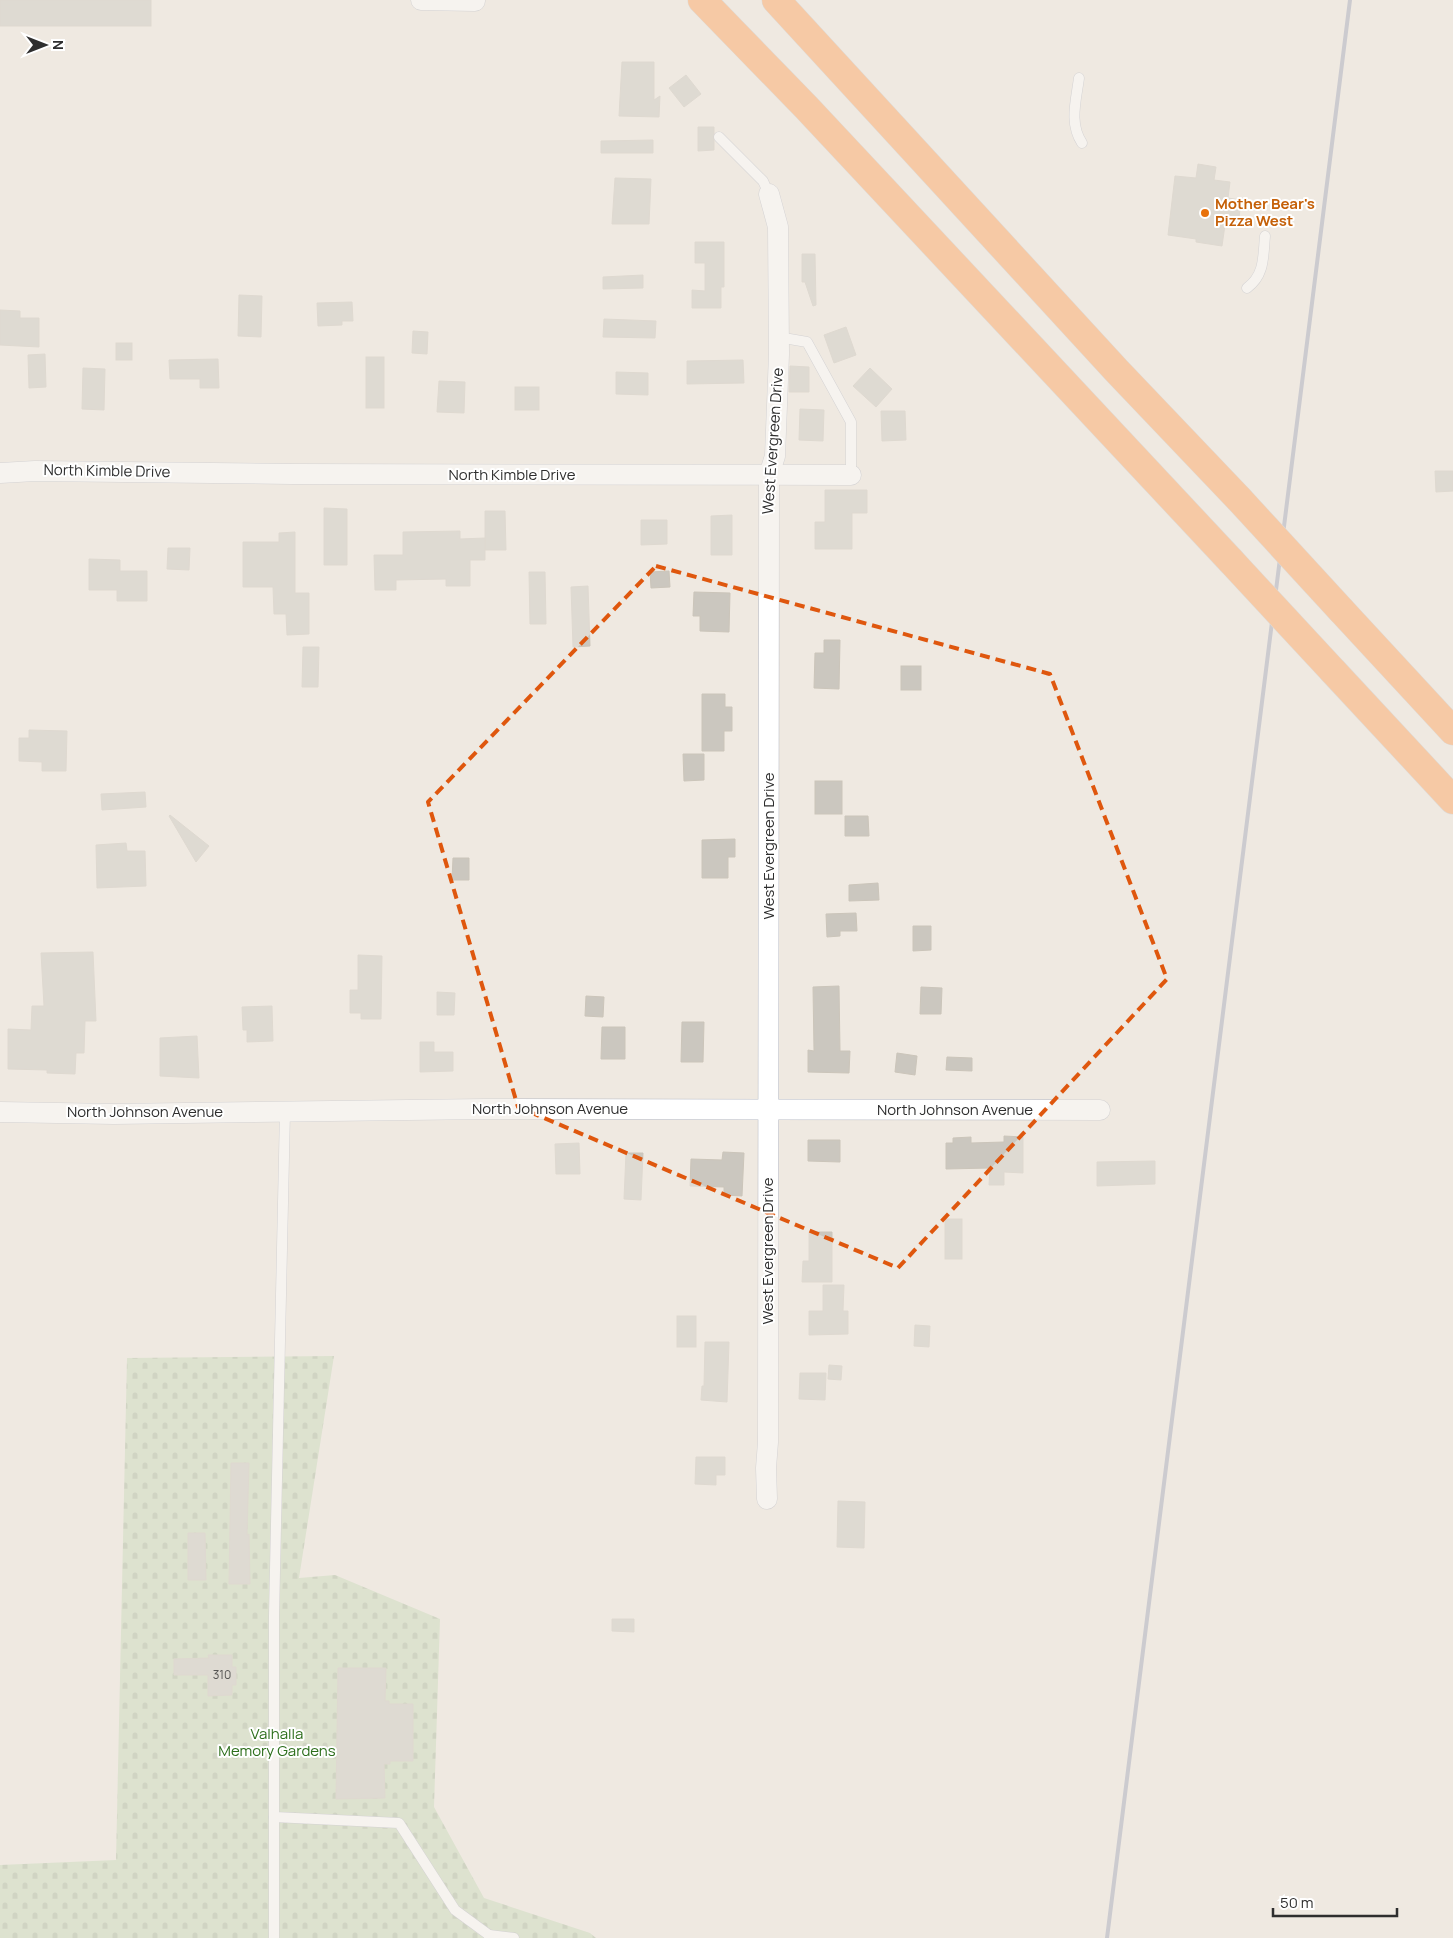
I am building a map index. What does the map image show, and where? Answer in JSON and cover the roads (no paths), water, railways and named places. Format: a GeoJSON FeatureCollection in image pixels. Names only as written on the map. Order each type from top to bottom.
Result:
{"type":"FeatureCollection","features":[{"type":"Feature","properties":{"kind":"highway"},"geometry":{"type":"LineString","coordinates":[[702,0],[806,107],[1453,800]]}},
{"type":"Feature","properties":{"kind":"highway"},"geometry":{"type":"LineString","coordinates":[[776,0],[1104,357],[1239,499],[1453,731]]}},
{"type":"Feature","properties":{"kind":"street"},"geometry":{"type":"LineString","coordinates":[[421,0],[475,1]]}},
{"type":"Feature","properties":{"kind":"street","name":"West Evergreen Drive"},"geometry":{"type":"LineString","coordinates":[[768,1499],[766,1468],[768,1442],[768,475],[775,456],[778,337],[778,227],[769,194]]}},
{"type":"Feature","properties":{"kind":"street","name":"North Kimble Drive"},"geometry":{"type":"LineString","coordinates":[[0,473],[44,471],[292,474],[851,475]]}},
{"type":"Feature","properties":{"kind":"street","name":"North Johnson Avenue"},"geometry":{"type":"LineString","coordinates":[[0,1112],[114,1114],[484,1109],[1100,1110]]}},
{"type":"Feature","properties":{"kind":"lane"},"geometry":{"type":"LineString","coordinates":[[1079,78],[1074,122],[1077,135],[1082,143]]}},
{"type":"Feature","properties":{"kind":"lane"},"geometry":{"type":"LineString","coordinates":[[719,137],[762,181],[769,194]]}},
{"type":"Feature","properties":{"kind":"lane"},"geometry":{"type":"LineString","coordinates":[[1247,288],[1256,281],[1261,272],[1265,236]]}},
{"type":"Feature","properties":{"kind":"lane","name":"North Kimble Drive"},"geometry":{"type":"LineString","coordinates":[[778,337],[807,342],[851,422],[851,475]]}},
{"type":"Feature","properties":{"kind":"lane"},"geometry":{"type":"LineString","coordinates":[[274,1938],[274,1606],[284,1111]]}},
{"type":"Feature","properties":{"kind":"lane"},"geometry":{"type":"LineString","coordinates":[[274,1817],[399,1823],[455,1910],[489,1936],[514,1938]]}},
{"type":"Feature","properties":{"kind":"railway"},"geometry":{"type":"LineString","coordinates":[[1107,1938],[1350,0]]}},
{"type":"Feature","properties":{"kind":"place","name":"Mother Bear's Pizza West"},"geometry":{"type":"Point","coordinates":[1205,213]}},
{"type":"Feature","properties":{"kind":"park label","name":"Valhalla Memory Gardens"},"geometry":{"type":"Point","coordinates":[277,1742]}}]}
